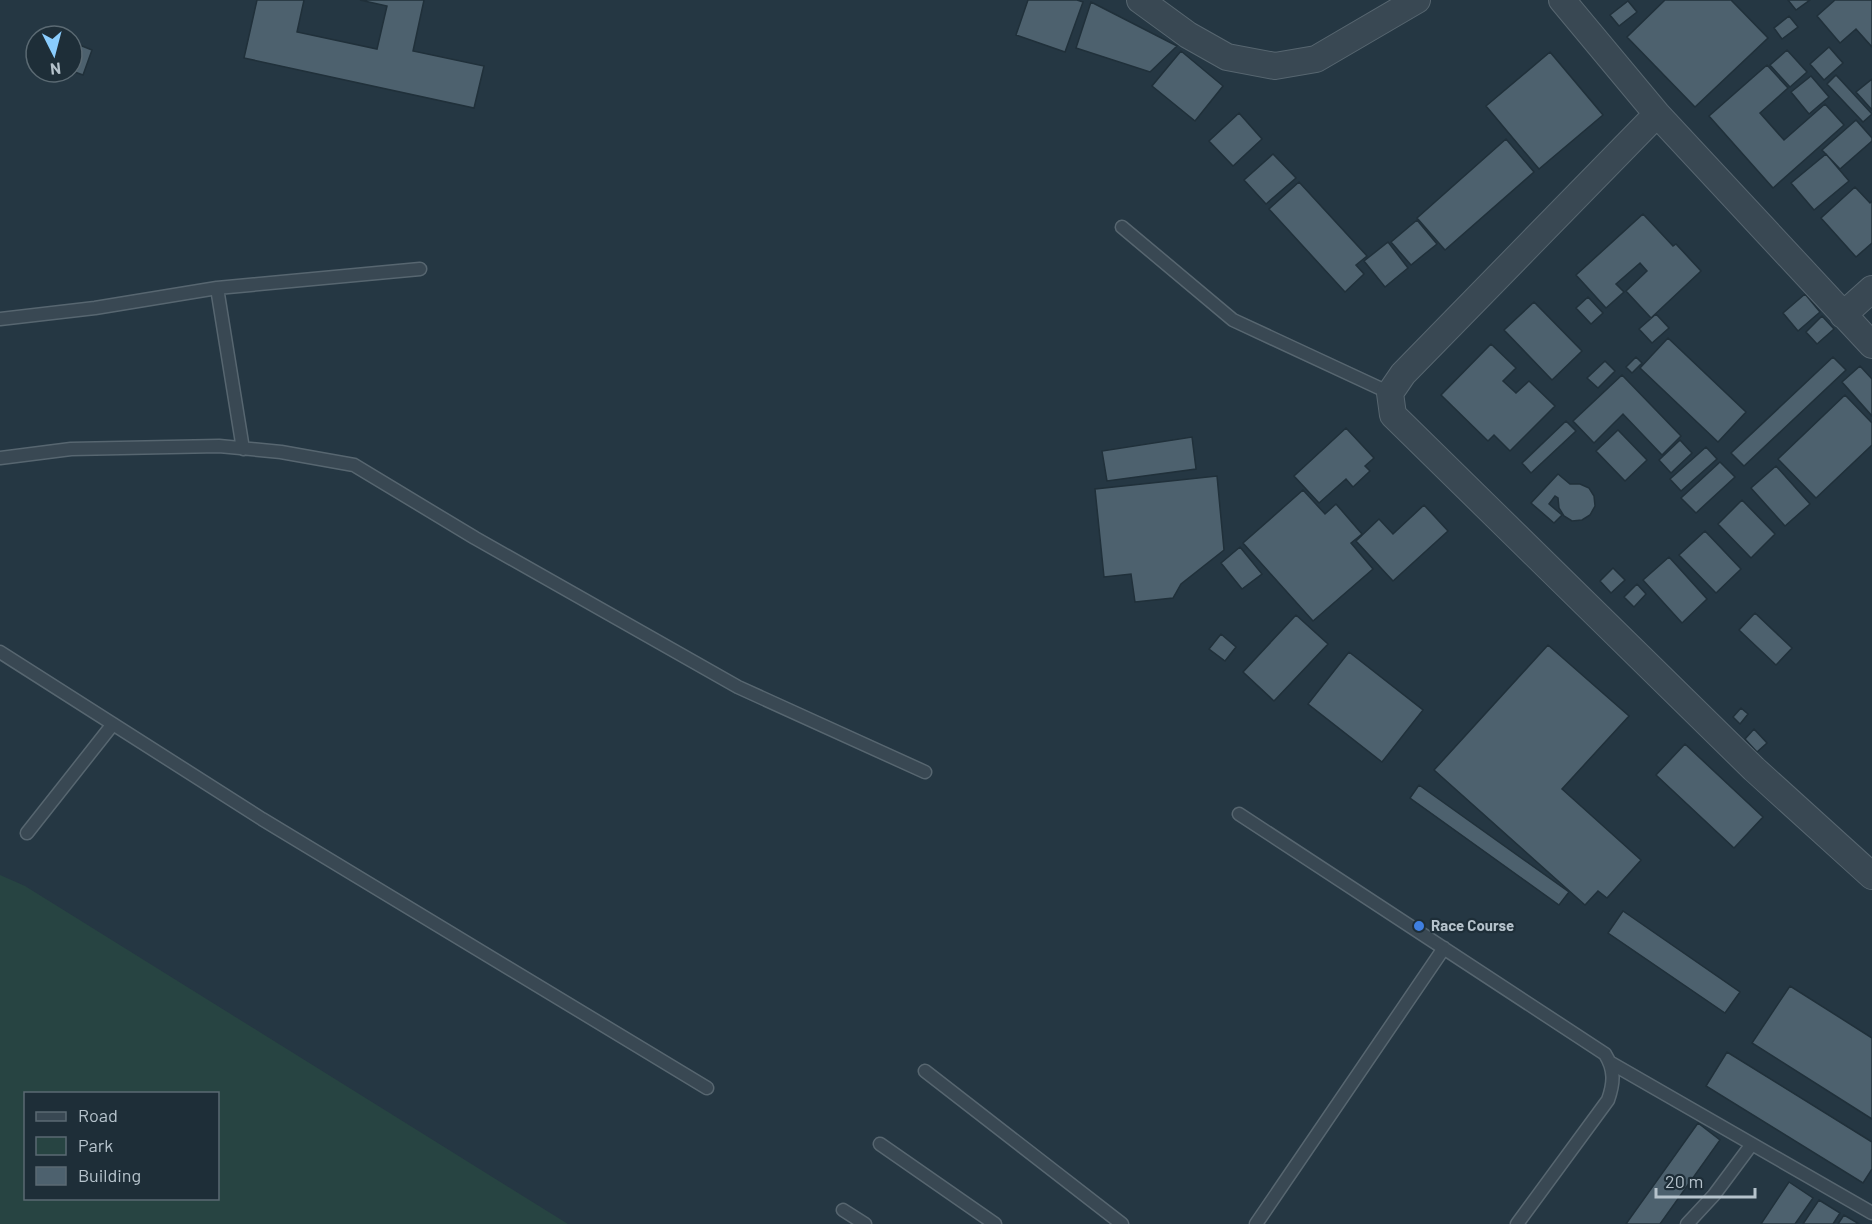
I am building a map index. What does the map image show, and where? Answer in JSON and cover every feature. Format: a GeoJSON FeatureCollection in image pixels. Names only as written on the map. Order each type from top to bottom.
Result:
{"type":"FeatureCollection","features":[{"type":"Feature","properties":{"kind":"street"},"geometry":{"type":"LineString","coordinates":[[1140,0],[1188,35],[1227,57],[1275,66],[1316,59],[1417,0]]}},
{"type":"Feature","properties":{"kind":"street"},"geometry":{"type":"LineString","coordinates":[[1562,0],[1658,114],[1872,345]]}},
{"type":"Feature","properties":{"kind":"street"},"geometry":{"type":"LineString","coordinates":[[1658,114],[1403,374],[1390,393],[1393,414],[1754,769],[1872,876]]}},
{"type":"Feature","properties":{"kind":"street"},"geometry":{"type":"LineString","coordinates":[[1843,315],[1872,289]]}},
{"type":"Feature","properties":{"kind":"lane"},"geometry":{"type":"LineString","coordinates":[[1122,227],[1233,320],[1390,393]]}},
{"type":"Feature","properties":{"kind":"lane"},"geometry":{"type":"LineString","coordinates":[[0,319],[95,308],[217,288],[420,269]]}},
{"type":"Feature","properties":{"kind":"lane"},"geometry":{"type":"LineString","coordinates":[[217,288],[243,448]]}},
{"type":"Feature","properties":{"kind":"lane"},"geometry":{"type":"LineString","coordinates":[[0,458],[71,449],[219,446],[281,452],[354,465],[475,538],[738,687],[925,772]]}},
{"type":"Feature","properties":{"kind":"lane"},"geometry":{"type":"LineString","coordinates":[[0,652],[262,819],[707,1088]]}},
{"type":"Feature","properties":{"kind":"lane"},"geometry":{"type":"LineString","coordinates":[[27,833],[113,724]]}},
{"type":"Feature","properties":{"kind":"lane"},"geometry":{"type":"LineString","coordinates":[[1239,814],[1605,1054],[1611,1063],[1614,1077],[1608,1100],[1517,1224]]}},
{"type":"Feature","properties":{"kind":"lane"},"geometry":{"type":"LineString","coordinates":[[1256,1224],[1444,948]]}},
{"type":"Feature","properties":{"kind":"lane"},"geometry":{"type":"LineString","coordinates":[[1611,1063],[1872,1212]]}},
{"type":"Feature","properties":{"kind":"lane"},"geometry":{"type":"LineString","coordinates":[[925,1071],[1122,1224]]}},
{"type":"Feature","properties":{"kind":"lane"},"geometry":{"type":"LineString","coordinates":[[880,1144],[995,1224]]}},
{"type":"Feature","properties":{"kind":"lane"},"geometry":{"type":"LineString","coordinates":[[1687,1224],[1714,1195],[1752,1144]]}},
{"type":"Feature","properties":{"kind":"lane"},"geometry":{"type":"LineString","coordinates":[[843,1210],[865,1224]]}},
{"type":"Feature","properties":{"kind":"green space"},"geometry":{"type":"Polygon","coordinates":[[[0,875],[25,886],[568,1224],[0,1224],[0,875]]]}},
{"type":"Feature","properties":{"kind":"building"},"geometry":{"type":"Polygon","coordinates":[[[257,0],[304,0],[297,32],[377,49],[387,6],[360,0],[424,0],[413,51],[484,66],[474,108],[244,58],[257,0]]]}},
{"type":"Feature","properties":{"kind":"building"},"geometry":{"type":"Polygon","coordinates":[[[1028,0],[1083,2],[1065,52],[1016,35],[1028,0]]]}},
{"type":"Feature","properties":{"kind":"building"},"geometry":{"type":"Polygon","coordinates":[[[1665,0],[1731,0],[1768,38],[1695,107],[1627,37],[1665,0]]]}},
{"type":"Feature","properties":{"kind":"building"},"geometry":{"type":"Polygon","coordinates":[[[1788,0],[1810,0],[1796,10],[1788,0]]]}},
{"type":"Feature","properties":{"kind":"building"},"geometry":{"type":"Polygon","coordinates":[[[1835,0],[1872,0],[1872,47],[1856,29],[1840,43],[1817,16],[1835,0]]]}},
{"type":"Feature","properties":{"kind":"building"},"geometry":{"type":"Polygon","coordinates":[[[1628,1],[1637,12],[1619,26],[1610,15],[1628,1]]]}},
{"type":"Feature","properties":{"kind":"building"},"geometry":{"type":"Polygon","coordinates":[[[1091,2],[1177,46],[1150,72],[1076,48],[1091,2]]]}},
{"type":"Feature","properties":{"kind":"building"},"geometry":{"type":"Polygon","coordinates":[[[1789,16],[1798,27],[1782,39],[1774,28],[1789,16]]]}},
{"type":"Feature","properties":{"kind":"building"},"geometry":{"type":"Polygon","coordinates":[[[84,47],[92,50],[84,72],[84,47]]]}},
{"type":"Feature","properties":{"kind":"building"},"geometry":{"type":"Polygon","coordinates":[[[1829,47],[1843,63],[1824,80],[1810,64],[1829,47]]]}},
{"type":"Feature","properties":{"kind":"building"},"geometry":{"type":"Polygon","coordinates":[[[1787,50],[1807,72],[1790,87],[1770,65],[1787,50]]]}},
{"type":"Feature","properties":{"kind":"building"},"geometry":{"type":"Polygon","coordinates":[[[1181,51],[1223,86],[1195,121],[1152,86],[1181,51]]]}},
{"type":"Feature","properties":{"kind":"building"},"geometry":{"type":"Polygon","coordinates":[[[1550,52],[1603,115],[1539,169],[1486,106],[1550,52]]]}},
{"type":"Feature","properties":{"kind":"building"},"geometry":{"type":"Polygon","coordinates":[[[1767,65],[1788,88],[1760,113],[1784,140],[1825,104],[1844,125],[1773,188],[1709,116],[1767,65]]]}},
{"type":"Feature","properties":{"kind":"building"},"geometry":{"type":"Polygon","coordinates":[[[1836,75],[1872,114],[1863,122],[1827,84],[1836,75]]]}},
{"type":"Feature","properties":{"kind":"building"},"geometry":{"type":"Polygon","coordinates":[[[1811,76],[1829,97],[1809,114],[1791,92],[1811,76]]]}},
{"type":"Feature","properties":{"kind":"building"},"geometry":{"type":"Polygon","coordinates":[[[1872,79],[1872,110],[1856,92],[1872,79]]]}},
{"type":"Feature","properties":{"kind":"building"},"geometry":{"type":"Polygon","coordinates":[[[1239,113],[1262,139],[1233,166],[1209,141],[1239,113]]]}},
{"type":"Feature","properties":{"kind":"building"},"geometry":{"type":"Polygon","coordinates":[[[1856,120],[1872,138],[1872,141],[1840,169],[1822,150],[1856,120]]]}},
{"type":"Feature","properties":{"kind":"building"},"geometry":{"type":"Polygon","coordinates":[[[1506,139],[1534,172],[1445,250],[1417,218],[1506,139]]]}},
{"type":"Feature","properties":{"kind":"building"},"geometry":{"type":"Polygon","coordinates":[[[1273,154],[1296,178],[1266,204],[1244,180],[1273,154]]]}},
{"type":"Feature","properties":{"kind":"building"},"geometry":{"type":"Polygon","coordinates":[[[1826,154],[1849,181],[1814,210],[1791,183],[1826,154]]]}},
{"type":"Feature","properties":{"kind":"building"},"geometry":{"type":"Polygon","coordinates":[[[1299,182],[1367,256],[1356,265],[1364,274],[1345,292],[1269,209],[1299,182]]]}},
{"type":"Feature","properties":{"kind":"building"},"geometry":{"type":"Polygon","coordinates":[[[1855,187],[1870,203],[1872,201],[1872,243],[1856,257],[1821,218],[1855,187]]]}},
{"type":"Feature","properties":{"kind":"building"},"geometry":{"type":"Polygon","coordinates":[[[1643,214],[1701,271],[1651,318],[1626,291],[1647,271],[1640,263],[1616,284],[1624,292],[1606,308],[1576,275],[1643,214]]]}},
{"type":"Feature","properties":{"kind":"building"},"geometry":{"type":"Polygon","coordinates":[[[1417,220],[1437,244],[1411,265],[1391,242],[1417,220]]]}},
{"type":"Feature","properties":{"kind":"building"},"geometry":{"type":"Polygon","coordinates":[[[1388,242],[1408,268],[1385,287],[1364,261],[1388,242]]]}},
{"type":"Feature","properties":{"kind":"building"},"geometry":{"type":"Polygon","coordinates":[[[1805,294],[1820,312],[1798,331],[1783,313],[1805,294]]]}},
{"type":"Feature","properties":{"kind":"building"},"geometry":{"type":"Polygon","coordinates":[[[1588,297],[1603,313],[1591,324],[1576,308],[1588,297]]]}},
{"type":"Feature","properties":{"kind":"building"},"geometry":{"type":"Polygon","coordinates":[[[1534,302],[1582,351],[1552,380],[1504,330],[1534,302]]]}},
{"type":"Feature","properties":{"kind":"building"},"geometry":{"type":"Polygon","coordinates":[[[1656,314],[1669,328],[1652,343],[1639,329],[1656,314]]]}},
{"type":"Feature","properties":{"kind":"building"},"geometry":{"type":"Polygon","coordinates":[[[1822,316],[1834,329],[1817,344],[1806,332],[1822,316]]]}},
{"type":"Feature","properties":{"kind":"building"},"geometry":{"type":"Polygon","coordinates":[[[1668,338],[1746,412],[1718,442],[1640,368],[1668,338]]]}},
{"type":"Feature","properties":{"kind":"building"},"geometry":{"type":"Polygon","coordinates":[[[1491,344],[1516,368],[1503,381],[1516,393],[1529,381],[1555,406],[1510,451],[1494,435],[1488,441],[1441,395],[1491,344]]]}},
{"type":"Feature","properties":{"kind":"building"},"geometry":{"type":"Polygon","coordinates":[[[1636,357],[1642,363],[1632,373],[1626,367],[1636,357]]]}},
{"type":"Feature","properties":{"kind":"building"},"geometry":{"type":"Polygon","coordinates":[[[1833,357],[1846,370],[1744,466],[1731,453],[1833,357]]]}},
{"type":"Feature","properties":{"kind":"building"},"geometry":{"type":"Polygon","coordinates":[[[1605,361],[1615,371],[1598,388],[1587,378],[1605,361]]]}},
{"type":"Feature","properties":{"kind":"building"},"geometry":{"type":"Polygon","coordinates":[[[1860,366],[1872,379],[1872,416],[1842,382],[1860,366]]]}},
{"type":"Feature","properties":{"kind":"building"},"geometry":{"type":"Polygon","coordinates":[[[1622,375],[1681,436],[1662,455],[1623,414],[1594,443],[1573,421],[1622,375]]]}},
{"type":"Feature","properties":{"kind":"building"},"geometry":{"type":"Polygon","coordinates":[[[1845,395],[1872,423],[1872,445],[1816,498],[1778,459],[1845,395]]]}},
{"type":"Feature","properties":{"kind":"building"},"geometry":{"type":"Polygon","coordinates":[[[1566,421],[1576,431],[1531,473],[1522,463],[1566,421]]]}},
{"type":"Feature","properties":{"kind":"building"},"geometry":{"type":"Polygon","coordinates":[[[1346,428],[1374,458],[1365,466],[1370,471],[1353,487],[1346,479],[1319,503],[1294,476],[1346,428]]]}},
{"type":"Feature","properties":{"kind":"building"},"geometry":{"type":"Polygon","coordinates":[[[1618,430],[1647,460],[1625,481],[1596,451],[1618,430]]]}},
{"type":"Feature","properties":{"kind":"building"},"geometry":{"type":"Polygon","coordinates":[[[1192,437],[1196,469],[1107,481],[1102,451],[1192,437]]]}},
{"type":"Feature","properties":{"kind":"building"},"geometry":{"type":"Polygon","coordinates":[[[1680,440],[1692,453],[1671,473],[1659,460],[1680,440]]]}},
{"type":"Feature","properties":{"kind":"building"},"geometry":{"type":"Polygon","coordinates":[[[1706,447],[1717,459],[1681,491],[1670,479],[1706,447]]]}},
{"type":"Feature","properties":{"kind":"building"},"geometry":{"type":"Polygon","coordinates":[[[1720,462],[1735,477],[1696,513],[1681,498],[1720,462]]]}},
{"type":"Feature","properties":{"kind":"building"},"geometry":{"type":"Polygon","coordinates":[[[1776,466],[1810,504],[1785,526],[1751,488],[1776,466]]]}},
{"type":"Feature","properties":{"kind":"building"},"geometry":{"type":"Polygon","coordinates":[[[1558,474],[1570,484],[1580,484],[1589,488],[1594,496],[1595,506],[1590,515],[1582,520],[1572,521],[1564,516],[1559,508],[1558,498],[1555,496],[1549,504],[1562,515],[1554,523],[1531,503],[1558,474]]]}},
{"type":"Feature","properties":{"kind":"building"},"geometry":{"type":"Polygon","coordinates":[[[1217,476],[1224,550],[1181,584],[1173,598],[1135,602],[1131,574],[1104,577],[1095,489],[1217,476]]]}},
{"type":"Feature","properties":{"kind":"building"},"geometry":{"type":"Polygon","coordinates":[[[1303,490],[1325,514],[1336,504],[1362,534],[1351,543],[1373,569],[1313,621],[1243,543],[1303,490]]]}},
{"type":"Feature","properties":{"kind":"building"},"geometry":{"type":"Polygon","coordinates":[[[1742,500],[1775,534],[1751,558],[1718,524],[1742,500]]]}},
{"type":"Feature","properties":{"kind":"building"},"geometry":{"type":"Polygon","coordinates":[[[1424,505],[1448,531],[1393,581],[1356,541],[1379,519],[1393,534],[1424,505]]]}},
{"type":"Feature","properties":{"kind":"building"},"geometry":{"type":"Polygon","coordinates":[[[1705,531],[1741,569],[1716,593],[1679,555],[1705,531]]]}},
{"type":"Feature","properties":{"kind":"building"},"geometry":{"type":"Polygon","coordinates":[[[1240,547],[1262,574],[1242,589],[1221,563],[1240,547]]]}},
{"type":"Feature","properties":{"kind":"building"},"geometry":{"type":"Polygon","coordinates":[[[1669,557],[1707,599],[1682,623],[1643,580],[1669,557]]]}},
{"type":"Feature","properties":{"kind":"building"},"geometry":{"type":"Polygon","coordinates":[[[1613,568],[1625,580],[1611,593],[1600,581],[1613,568]]]}},
{"type":"Feature","properties":{"kind":"building"},"geometry":{"type":"Polygon","coordinates":[[[1637,584],[1646,594],[1634,607],[1624,597],[1637,584]]]}},
{"type":"Feature","properties":{"kind":"building"},"geometry":{"type":"Polygon","coordinates":[[[1755,613],[1792,648],[1776,665],[1739,630],[1755,613]]]}},
{"type":"Feature","properties":{"kind":"building"},"geometry":{"type":"Polygon","coordinates":[[[1296,615],[1328,644],[1274,701],[1243,672],[1296,615]]]}},
{"type":"Feature","properties":{"kind":"building"},"geometry":{"type":"Polygon","coordinates":[[[1221,634],[1236,647],[1225,661],[1209,649],[1221,634]]]}},
{"type":"Feature","properties":{"kind":"building"},"geometry":{"type":"Polygon","coordinates":[[[1548,645],[1629,716],[1562,789],[1641,860],[1607,898],[1598,891],[1585,905],[1434,770],[1548,645]]]}},
{"type":"Feature","properties":{"kind":"building"},"geometry":{"type":"Polygon","coordinates":[[[1349,652],[1423,710],[1382,762],[1308,704],[1349,652]]]}},
{"type":"Feature","properties":{"kind":"building"},"geometry":{"type":"Polygon","coordinates":[[[1741,708],[1748,714],[1740,724],[1733,717],[1741,708]]]}},
{"type":"Feature","properties":{"kind":"building"},"geometry":{"type":"Polygon","coordinates":[[[1754,729],[1767,743],[1757,752],[1745,739],[1754,729]]]}},
{"type":"Feature","properties":{"kind":"building"},"geometry":{"type":"Polygon","coordinates":[[[1685,744],[1763,817],[1734,848],[1656,775],[1685,744]]]}},
{"type":"Feature","properties":{"kind":"building"},"geometry":{"type":"Polygon","coordinates":[[[1419,785],[1569,892],[1559,905],[1410,798],[1419,785]]]}},
{"type":"Feature","properties":{"kind":"building"},"geometry":{"type":"Polygon","coordinates":[[[1623,911],[1740,992],[1725,1013],[1608,933],[1623,911]]]}},
{"type":"Feature","properties":{"kind":"building"},"geometry":{"type":"Polygon","coordinates":[[[1790,986],[1872,1038],[1872,1119],[1752,1043],[1790,986]]]}},
{"type":"Feature","properties":{"kind":"building"},"geometry":{"type":"Polygon","coordinates":[[[1727,1052],[1872,1142],[1872,1169],[1863,1183],[1706,1086],[1727,1052]]]}},
{"type":"Feature","properties":{"kind":"building"},"geometry":{"type":"Polygon","coordinates":[[[1698,1123],[1720,1140],[1660,1224],[1626,1224],[1698,1123]]]}},
{"type":"Feature","properties":{"kind":"building"},"geometry":{"type":"Polygon","coordinates":[[[1789,1182],[1813,1198],[1795,1224],[1761,1224],[1789,1182]]]}},
{"type":"Feature","properties":{"kind":"building"},"geometry":{"type":"Polygon","coordinates":[[[1819,1200],[1840,1213],[1833,1224],[1803,1224],[1819,1200]]]}},
{"type":"Feature","properties":{"kind":"building"},"geometry":{"type":"Polygon","coordinates":[[[1844,1215],[1859,1224],[1838,1224],[1844,1215]]]}},
{"type":"Feature","properties":{"kind":"place","name":"Race Course"},"geometry":{"type":"Point","coordinates":[1419,926]}}]}
